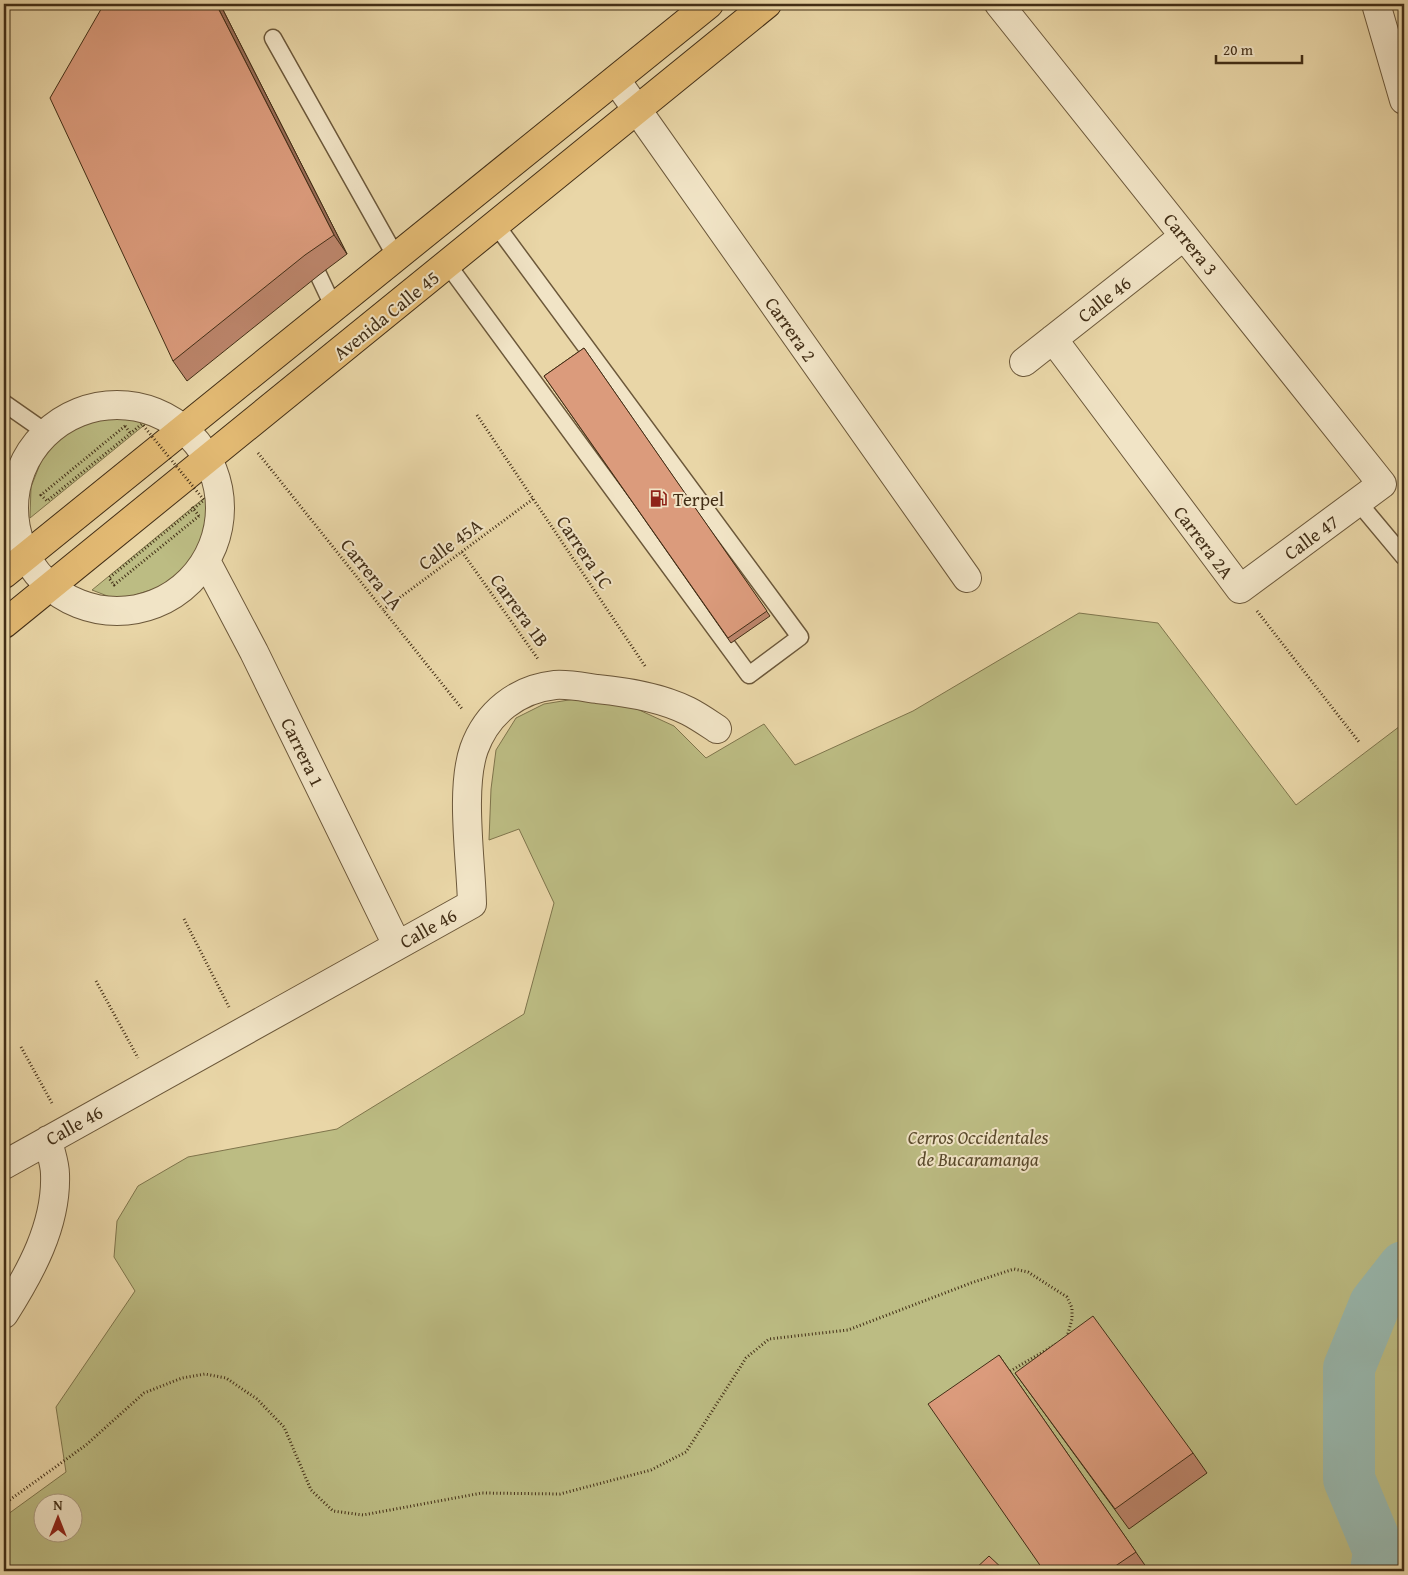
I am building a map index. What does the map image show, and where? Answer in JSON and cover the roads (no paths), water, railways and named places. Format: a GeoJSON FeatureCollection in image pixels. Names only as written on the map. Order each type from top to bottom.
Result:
{"type":"FeatureCollection","features":[{"type":"Feature","properties":{"kind":"main road","name":"Avenida Calle 45"},"geometry":{"type":"LineString","coordinates":[[4,574],[709,4]]}},
{"type":"Feature","properties":{"kind":"main road","name":"Avenida Calle 45"},"geometry":{"type":"LineString","coordinates":[[4,624],[767,4]]}},
{"type":"Feature","properties":{"kind":"street","name":"Carrera 3"},"geometry":{"type":"LineString","coordinates":[[999,4],[1382,484]]}},
{"type":"Feature","properties":{"kind":"street"},"geometry":{"type":"LineString","coordinates":[[1376,4],[1404,100]]}},
{"type":"Feature","properties":{"kind":"street","name":"Carrera 2"},"geometry":{"type":"LineString","coordinates":[[616,80],[967,578]]}},
{"type":"Feature","properties":{"kind":"street","name":"Calle 46"},"geometry":{"type":"LineString","coordinates":[[1024,362],[1184,236]]}},
{"type":"Feature","properties":{"kind":"street","name":"Carrera 2A"},"geometry":{"type":"LineString","coordinates":[[1053,339],[1240,589]]}},
{"type":"Feature","properties":{"kind":"street"},"geometry":{"type":"LineString","coordinates":[[115,405],[140,408],[164,416],[184,429],[198,443],[208,459],[217,479],[221,507],[218,535],[206,561],[190,582],[170,597],[145,607],[119,611],[93,608],[68,599],[50,587],[37,573],[26,556],[18,537],[14,508],[18,481],[28,454],[47,433],[67,418],[90,409],[115,405]]}},
{"type":"Feature","properties":{"kind":"street","name":"Calle 47"},"geometry":{"type":"LineString","coordinates":[[1240,589],[1382,484]]}},
{"type":"Feature","properties":{"kind":"street","name":"Carrera 1"},"geometry":{"type":"LineString","coordinates":[[206,561],[254,652],[397,945]]}},
{"type":"Feature","properties":{"kind":"street","name":"Calle 46"},"geometry":{"type":"LineString","coordinates":[[4,1165],[472,904],[468,779],[474,750],[490,717],[506,703],[533,689],[556,685],[619,691],[671,704],[688,711],[717,729]]}},
{"type":"Feature","properties":{"kind":"street"},"geometry":{"type":"LineString","coordinates":[[4,1314],[20,1288],[46,1232],[55,1199],[57,1135]]}},
{"type":"Feature","properties":{"kind":"lane"},"geometry":{"type":"LineString","coordinates":[[273,38],[396,257]]}},
{"type":"Feature","properties":{"kind":"lane"},"geometry":{"type":"LineString","coordinates":[[448,265],[749,675],[800,637],[496,225]]}},
{"type":"Feature","properties":{"kind":"lane"},"geometry":{"type":"LineString","coordinates":[[301,239],[334,308]]}},
{"type":"Feature","properties":{"kind":"lane"},"geometry":{"type":"LineString","coordinates":[[4,403],[47,433]]}},
{"type":"Feature","properties":{"kind":"lane"},"geometry":{"type":"LineString","coordinates":[[1358,502],[1404,556]]}},
{"type":"Feature","properties":{"kind":"waterway"},"geometry":{"type":"LineString","coordinates":[[1376,1571],[1379,1551],[1349,1479],[1349,1368],[1375,1304],[1404,1267]]}},
{"type":"Feature","properties":{"kind":"place","name":"Terpel"},"geometry":{"type":"Point","coordinates":[659,499]}},
{"type":"Feature","properties":{"kind":"park label","name":"Cerros Occidentales de Bucaramanga"},"geometry":{"type":"Point","coordinates":[978,1148]}}]}
